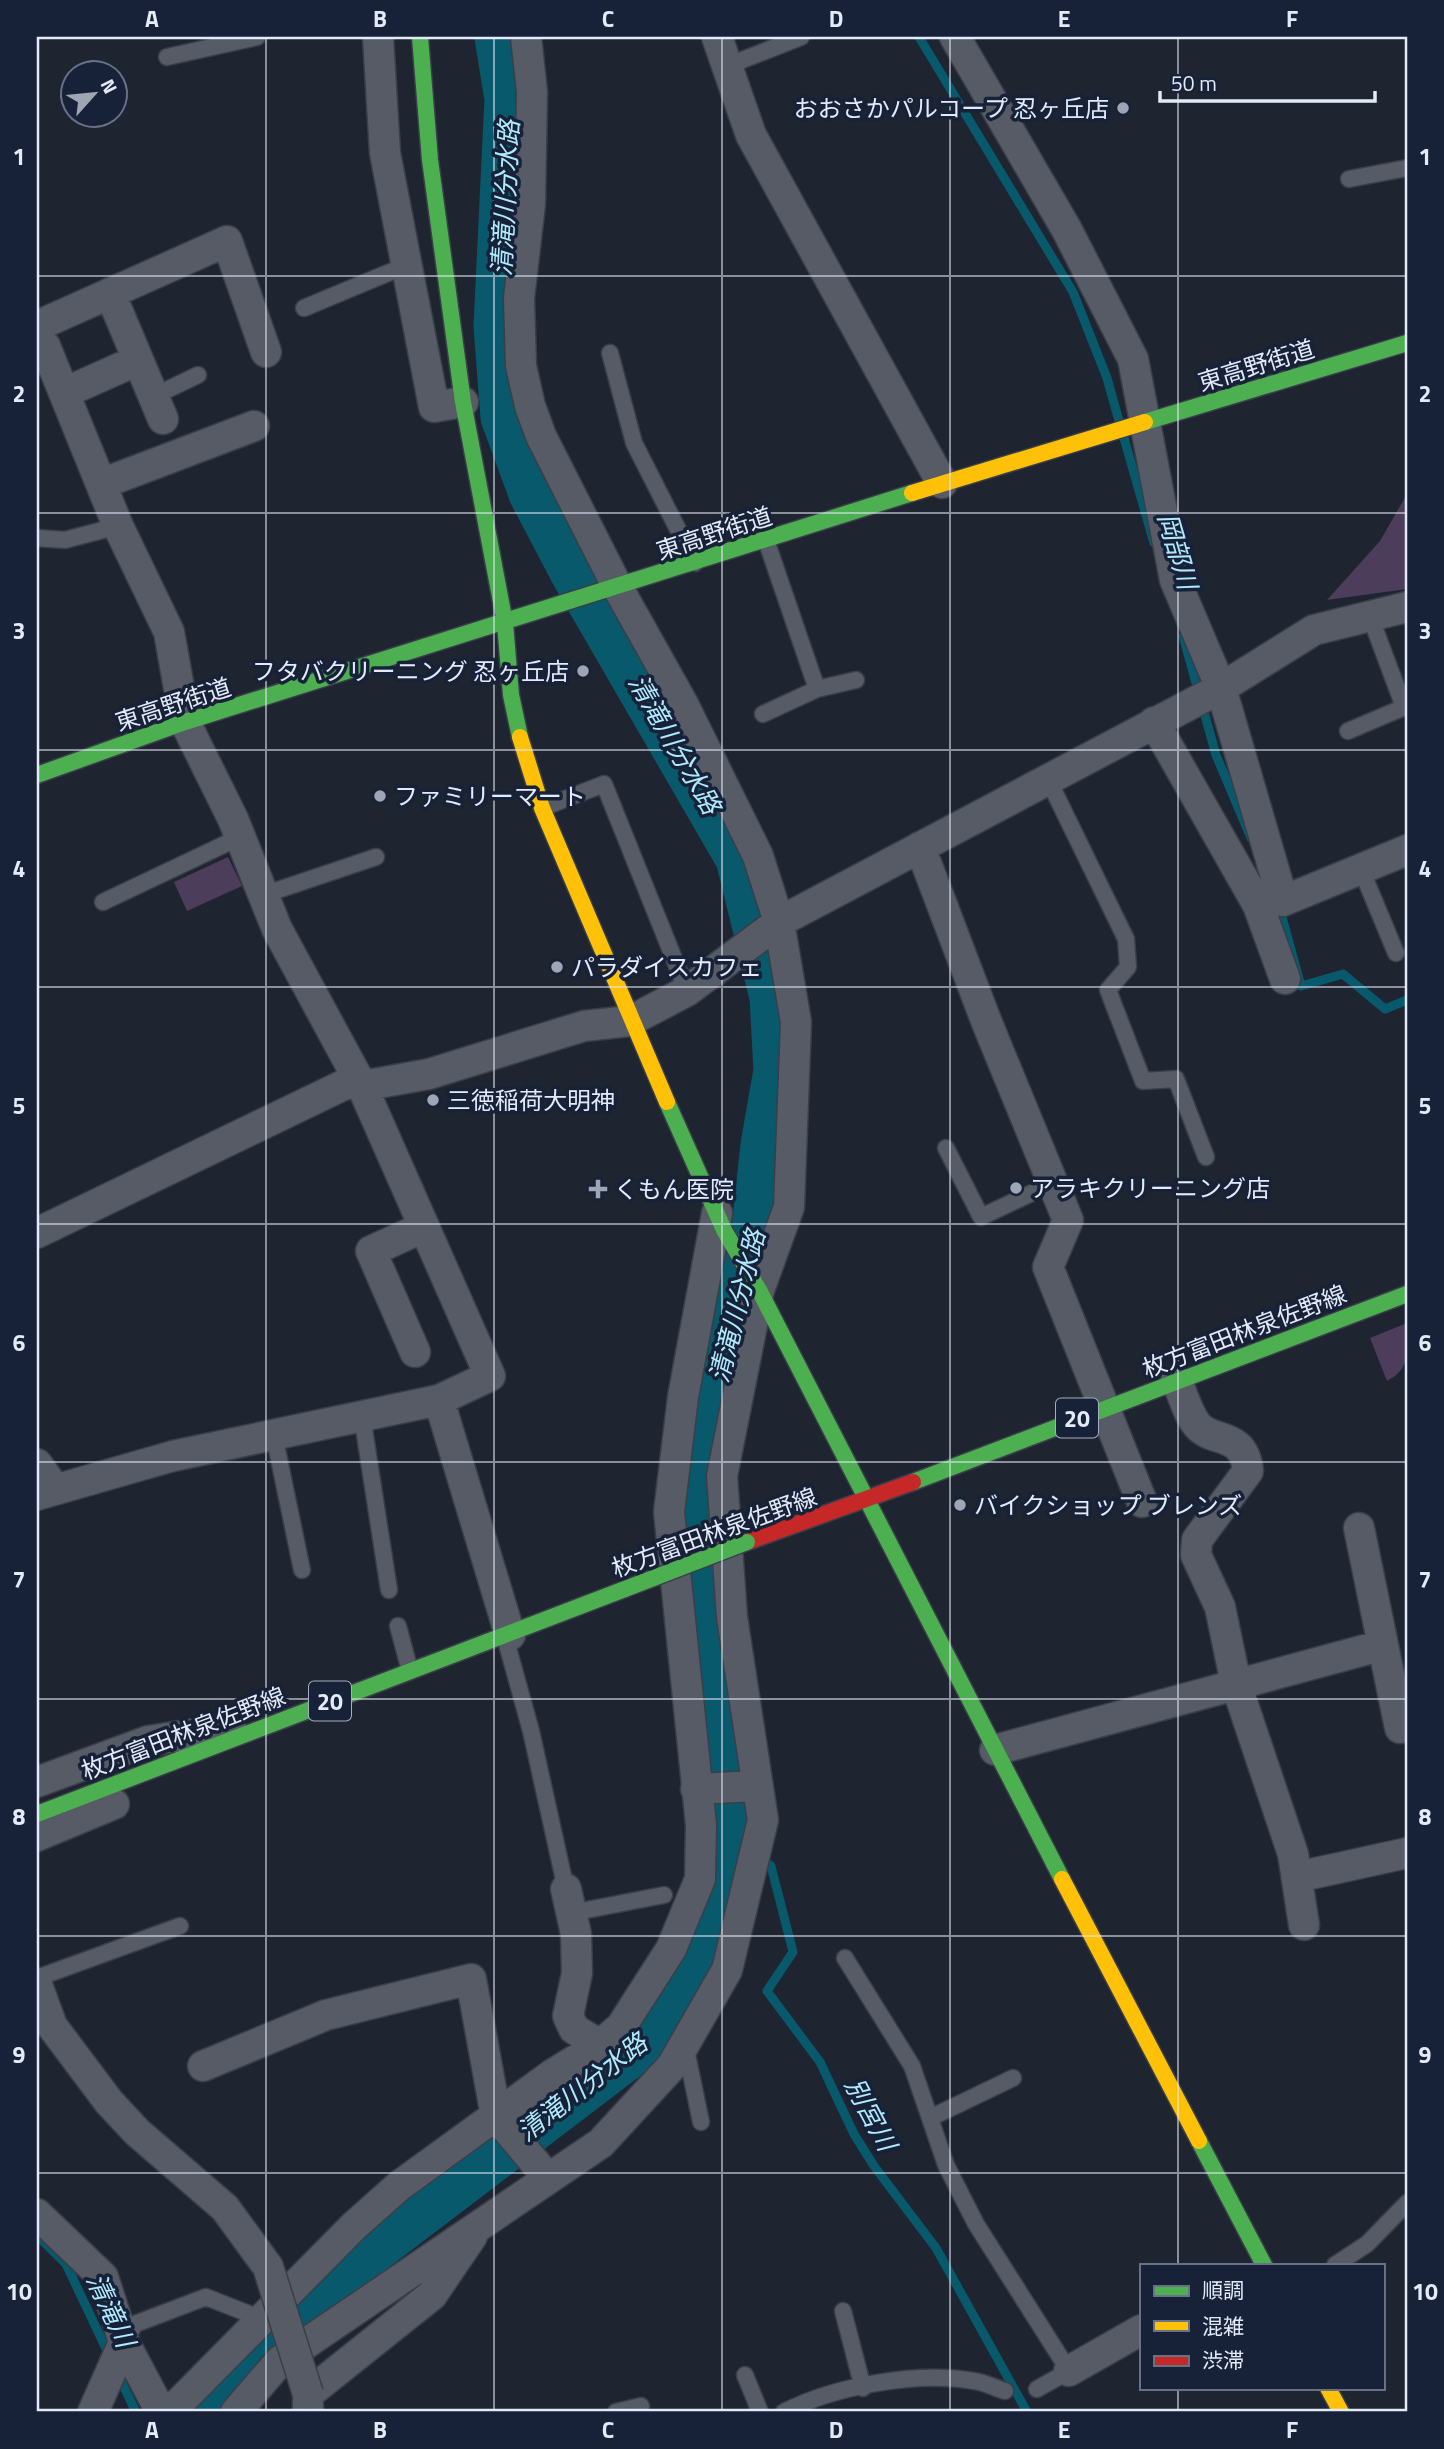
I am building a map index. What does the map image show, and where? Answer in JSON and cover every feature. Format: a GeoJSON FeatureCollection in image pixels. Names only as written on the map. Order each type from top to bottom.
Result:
{"type":"FeatureCollection","features":[{"type":"Feature","properties":{"kind":"street"},"geometry":{"type":"LineString","coordinates":[[378,37],[385,153],[435,407],[463,402]]}},
{"type":"Feature","properties":{"kind":"street"},"geometry":{"type":"LineString","coordinates":[[419,37],[429,160],[463,402],[505,623],[511,695],[542,808],[630,1021],[721,1222],[759,1290],[1260,2264]]}},
{"type":"Feature","properties":{"kind":"street"},"geometry":{"type":"LineString","coordinates":[[170,2412],[399,2186],[501,2122],[554,2074],[600,2045],[621,2027],[671,1949],[700,1879],[701,1825],[728,1788],[732,1617],[722,1476],[759,1290],[789,1207],[796,1022],[779,922],[758,856],[683,704],[618,588],[541,436],[521,366],[519,298],[530,204],[532,92],[526,37]]}},
{"type":"Feature","properties":{"kind":"street"},"geometry":{"type":"LineString","coordinates":[[717,37],[751,135],[942,483]]}},
{"type":"Feature","properties":{"kind":"street"},"geometry":{"type":"LineString","coordinates":[[955,37],[1067,230],[1133,359],[1139,423],[1175,580],[1208,694],[1283,901],[1407,850]]}},
{"type":"Feature","properties":{"kind":"street"},"geometry":{"type":"LineString","coordinates":[[37,326],[227,241],[266,352]]}},
{"type":"Feature","properties":{"kind":"street"},"geometry":{"type":"LineString","coordinates":[[110,293],[159,408]]}},
{"type":"Feature","properties":{"kind":"street"},"geometry":{"type":"LineString","coordinates":[[37,338],[45,346],[118,526],[169,632],[185,722],[240,837],[276,929],[360,1082],[490,1376],[439,1400],[173,1456],[46,1492],[37,1464]]}},
{"type":"Feature","properties":{"kind":"street","name":"東高野街道"},"geometry":{"type":"LineString","coordinates":[[37,775],[185,722],[618,588],[942,483],[1407,343]]}},
{"type":"Feature","properties":{"kind":"street"},"geometry":{"type":"LineString","coordinates":[[64,393],[138,359]]}},
{"type":"Feature","properties":{"kind":"street"},"geometry":{"type":"LineString","coordinates":[[101,484],[254,426]]}},
{"type":"Feature","properties":{"kind":"street"},"geometry":{"type":"LineString","coordinates":[[37,1233],[360,1082],[429,1074],[584,1026],[630,1021],[687,991],[779,922],[1208,694],[1314,630],[1407,607]]}},
{"type":"Feature","properties":{"kind":"street"},"geometry":{"type":"LineString","coordinates":[[1154,722],[1258,905],[1285,979]]}},
{"type":"Feature","properties":{"kind":"street"},"geometry":{"type":"LineString","coordinates":[[920,847],[987,1023],[1068,1220],[1048,1267],[1102,1408],[1142,1502]]}},
{"type":"Feature","properties":{"kind":"street"},"geometry":{"type":"LineString","coordinates":[[236,2412],[280,2361],[480,2223],[540,2169],[601,2143],[672,2066],[727,1970],[763,1819],[728,1788],[669,1512],[683,1397],[721,1222]]}},
{"type":"Feature","properties":{"kind":"street"},"geometry":{"type":"LineString","coordinates":[[415,1352],[371,1251],[424,1227]]}},
{"type":"Feature","properties":{"kind":"street","name":"枚方富田林泉佐野線"},"geometry":{"type":"LineString","coordinates":[[37,1814],[747,1542],[866,1501],[1102,1408],[1407,1294]]}},
{"type":"Feature","properties":{"kind":"street"},"geometry":{"type":"LineString","coordinates":[[1176,1380],[1199,1427],[1237,1445],[1247,1460],[1248,1471],[1197,1540],[1196,1555],[1220,1607],[1236,1685],[1293,1854],[1304,1925]]}},
{"type":"Feature","properties":{"kind":"street"},"geometry":{"type":"LineString","coordinates":[[439,1400],[507,1636]]}},
{"type":"Feature","properties":{"kind":"street"},"geometry":{"type":"LineString","coordinates":[[1359,1528],[1400,1728]]}},
{"type":"Feature","properties":{"kind":"street"},"geometry":{"type":"LineString","coordinates":[[995,1750],[1383,1645]]}},
{"type":"Feature","properties":{"kind":"street"},"geometry":{"type":"LineString","coordinates":[[37,1782],[148,1741],[273,1722]]}},
{"type":"Feature","properties":{"kind":"street"},"geometry":{"type":"LineString","coordinates":[[37,1836],[159,1785],[273,1722]]}},
{"type":"Feature","properties":{"kind":"street"},"geometry":{"type":"LineString","coordinates":[[1297,1877],[1407,1853]]}},
{"type":"Feature","properties":{"kind":"street"},"geometry":{"type":"LineString","coordinates":[[569,1901],[578,1973],[568,2016],[573,2029],[600,2045]]}},
{"type":"Feature","properties":{"kind":"street"},"geometry":{"type":"LineString","coordinates":[[202,2066],[326,2015],[471,1979],[501,2122],[540,2169]]}},
{"type":"Feature","properties":{"kind":"street"},"geometry":{"type":"LineString","coordinates":[[37,1985],[52,2026],[109,2102],[137,2132],[225,2208],[268,2267],[308,2403],[432,2295],[480,2223]]}},
{"type":"Feature","properties":{"kind":"street"},"geometry":{"type":"LineString","coordinates":[[37,2214],[103,2277],[122,2348],[161,2412]]}},
{"type":"Feature","properties":{"kind":"street"},"geometry":{"type":"LineString","coordinates":[[1069,2371],[1140,2331]]}},
{"type":"Feature","properties":{"kind":"street"},"geometry":{"type":"LineString","coordinates":[[98,2400],[122,2348]]}},
{"type":"Feature","properties":{"kind":"street"},"geometry":{"type":"LineString","coordinates":[[1329,2390],[1341,2412]]}},
{"type":"Feature","properties":{"kind":"lane"},"geometry":{"type":"LineString","coordinates":[[167,57],[257,37]]}},
{"type":"Feature","properties":{"kind":"lane"},"geometry":{"type":"LineString","coordinates":[[727,66],[801,37]]}},
{"type":"Feature","properties":{"kind":"lane"},"geometry":{"type":"LineString","coordinates":[[1349,179],[1407,168]]}},
{"type":"Feature","properties":{"kind":"lane"},"geometry":{"type":"LineString","coordinates":[[304,308],[407,265]]}},
{"type":"Feature","properties":{"kind":"lane"},"geometry":{"type":"LineString","coordinates":[[610,353],[634,443],[695,563]]}},
{"type":"Feature","properties":{"kind":"lane"},"geometry":{"type":"LineString","coordinates":[[159,408],[198,375]]}},
{"type":"Feature","properties":{"kind":"lane"},"geometry":{"type":"LineString","coordinates":[[37,538],[65,540],[118,526]]}},
{"type":"Feature","properties":{"kind":"lane"},"geometry":{"type":"LineString","coordinates":[[766,540],[817,689]]}},
{"type":"Feature","properties":{"kind":"lane"},"geometry":{"type":"LineString","coordinates":[[1348,732],[1405,706],[1370,616]]}},
{"type":"Feature","properties":{"kind":"lane"},"geometry":{"type":"LineString","coordinates":[[763,714],[817,689],[856,680]]}},
{"type":"Feature","properties":{"kind":"lane"},"geometry":{"type":"LineString","coordinates":[[1048,779],[1126,939],[1128,967],[1108,990],[1143,1082],[1176,1079],[1206,1157]]}},
{"type":"Feature","properties":{"kind":"lane"},"geometry":{"type":"LineString","coordinates":[[542,808],[604,784],[687,991]]}},
{"type":"Feature","properties":{"kind":"lane"},"geometry":{"type":"LineString","coordinates":[[103,902],[240,837]]}},
{"type":"Feature","properties":{"kind":"lane"},"geometry":{"type":"LineString","coordinates":[[263,895],[376,857]]}},
{"type":"Feature","properties":{"kind":"lane"},"geometry":{"type":"LineString","coordinates":[[1361,869],[1396,953]]}},
{"type":"Feature","properties":{"kind":"lane"},"geometry":{"type":"LineString","coordinates":[[946,1148],[981,1217],[1053,1183]]}},
{"type":"Feature","properties":{"kind":"lane"},"geometry":{"type":"LineString","coordinates":[[362,1416],[389,1590]]}},
{"type":"Feature","properties":{"kind":"lane"},"geometry":{"type":"LineString","coordinates":[[274,1434],[302,1570]]}},
{"type":"Feature","properties":{"kind":"lane"},"geometry":{"type":"LineString","coordinates":[[398,1626],[411,1671]]}},
{"type":"Feature","properties":{"kind":"lane"},"geometry":{"type":"LineString","coordinates":[[507,1636],[569,1901],[664,1895]]}},
{"type":"Feature","properties":{"kind":"lane"},"geometry":{"type":"LineString","coordinates":[[37,1978],[180,1926]]}},
{"type":"Feature","properties":{"kind":"lane"},"geometry":{"type":"LineString","coordinates":[[845,1958],[912,2066],[946,2165],[976,2224],[1069,2371],[1037,2389]]}},
{"type":"Feature","properties":{"kind":"lane"},"geometry":{"type":"LineString","coordinates":[[685,2043],[701,2122]]}},
{"type":"Feature","properties":{"kind":"lane"},"geometry":{"type":"LineString","coordinates":[[930,2118],[1013,2078]]}},
{"type":"Feature","properties":{"kind":"lane"},"geometry":{"type":"LineString","coordinates":[[1337,2264],[1367,2244],[1407,2203]]}},
{"type":"Feature","properties":{"kind":"lane"},"geometry":{"type":"LineString","coordinates":[[122,2348],[135,2324],[206,2297],[262,2319]]}},
{"type":"Feature","properties":{"kind":"lane"},"geometry":{"type":"LineString","coordinates":[[843,2311],[863,2388]]}},
{"type":"Feature","properties":{"kind":"lane"},"geometry":{"type":"LineString","coordinates":[[746,2375],[760,2412]]}},
{"type":"Feature","properties":{"kind":"lane"},"geometry":{"type":"LineString","coordinates":[[784,2412],[805,2402],[897,2379],[975,2381],[1005,2391]]}},
{"type":"Feature","properties":{"kind":"lane"},"geometry":{"type":"LineString","coordinates":[[616,2412],[641,2406]]}},
{"type":"Feature","properties":{"kind":"shaded area"},"geometry":{"type":"Polygon","coordinates":[[[1407,494],[1407,589],[1327,600],[1380,541],[1407,494]]]}},
{"type":"Feature","properties":{"kind":"shaded area"},"geometry":{"type":"Polygon","coordinates":[[[228,857],[242,886],[187,911],[174,882],[228,857]]]}},
{"type":"Feature","properties":{"kind":"shaded area"},"geometry":{"type":"Polygon","coordinates":[[[1407,1323],[1404,1364],[1395,1376],[1387,1381],[1370,1338],[1407,1323]]]}},
{"type":"Feature","properties":{"kind":"waterway","name":"清滝川分水路"},"geometry":{"type":"LineString","coordinates":[[207,2412],[304,2300],[648,2038],[671,2006],[709,1928],[737,1839],[712,1582],[705,1431],[757,1229],[766,1145],[779,1071],[775,997],[741,858],[576,573],[534,493],[506,417],[499,326],[510,99],[500,37]]}},
{"type":"Feature","properties":{"kind":"waterway","name":"岡部川"},"geometry":{"type":"LineString","coordinates":[[919,37],[1073,292],[1107,378],[1119,421]]}},
{"type":"Feature","properties":{"kind":"waterway","name":"岡部川"},"geometry":{"type":"LineString","coordinates":[[1124,438],[1154,543]]}},
{"type":"Feature","properties":{"kind":"waterway","name":"岡部川"},"geometry":{"type":"LineString","coordinates":[[1183,636],[1216,755],[1251,838]]}},
{"type":"Feature","properties":{"kind":"waterway","name":"岡部川"},"geometry":{"type":"LineString","coordinates":[[1279,906],[1301,986],[1343,974],[1385,1009],[1407,1000]]}},
{"type":"Feature","properties":{"kind":"waterway","name":"別宮川"},"geometry":{"type":"LineString","coordinates":[[760,1857],[771,1866],[793,1952],[767,1991],[820,2062],[854,2134],[874,2166],[936,2248],[1027,2412]]}},
{"type":"Feature","properties":{"kind":"waterway","name":"清滝川"},"geometry":{"type":"LineString","coordinates":[[37,2235],[66,2264],[110,2357]]}},
{"type":"Feature","properties":{"kind":"waterway","name":"清滝川"},"geometry":{"type":"LineString","coordinates":[[117,2373],[136,2412]]}},
{"type":"Feature","properties":{"kind":"traffic: fast"},"geometry":{"type":"LineString","coordinates":[[420,37],[430,160],[463,402],[505,623],[511,695],[520,737]]}},
{"type":"Feature","properties":{"kind":"traffic: fast"},"geometry":{"type":"LineString","coordinates":[[1145,422],[1407,343]]}},
{"type":"Feature","properties":{"kind":"traffic: fast"},"geometry":{"type":"LineString","coordinates":[[37,775],[185,722],[912,493]]}},
{"type":"Feature","properties":{"kind":"traffic: fast"},"geometry":{"type":"LineString","coordinates":[[667,1102],[724,1230],[759,1290],[1062,1879]]}},
{"type":"Feature","properties":{"kind":"traffic: fast"},"geometry":{"type":"LineString","coordinates":[[913,1482],[1407,1294]]}},
{"type":"Feature","properties":{"kind":"traffic: fast"},"geometry":{"type":"LineString","coordinates":[[625,1589],[747,1542]]}},
{"type":"Feature","properties":{"kind":"traffic: fast"},"geometry":{"type":"LineString","coordinates":[[37,1814],[625,1589]]}},
{"type":"Feature","properties":{"kind":"traffic: fast"},"geometry":{"type":"LineString","coordinates":[[1199,2141],[1263,2264]]}},
{"type":"Feature","properties":{"kind":"traffic: slow"},"geometry":{"type":"LineString","coordinates":[[912,493],[1145,422]]}},
{"type":"Feature","properties":{"kind":"traffic: slow"},"geometry":{"type":"LineString","coordinates":[[520,737],[542,808],[667,1102]]}},
{"type":"Feature","properties":{"kind":"traffic: slow"},"geometry":{"type":"LineString","coordinates":[[1062,1879],[1199,2141]]}},
{"type":"Feature","properties":{"kind":"traffic: slow"},"geometry":{"type":"LineString","coordinates":[[1329,2390],[1341,2412]]}},
{"type":"Feature","properties":{"kind":"traffic: jam"},"geometry":{"type":"LineString","coordinates":[[747,1542],[913,1482]]}},
{"type":"Feature","properties":{"kind":"place","name":"おおさかパルコープ 忍ヶ丘店"},"geometry":{"type":"Point","coordinates":[1123,108]}},
{"type":"Feature","properties":{"kind":"place","name":"フタバクリーニング 忍ヶ丘店"},"geometry":{"type":"Point","coordinates":[583,671]}},
{"type":"Feature","properties":{"kind":"place","name":"ファミリーマート"},"geometry":{"type":"Point","coordinates":[380,796]}},
{"type":"Feature","properties":{"kind":"place","name":"パラダイスカフェ"},"geometry":{"type":"Point","coordinates":[557,967]}},
{"type":"Feature","properties":{"kind":"place","name":"三徳稲荷大明神"},"geometry":{"type":"Point","coordinates":[433,1100]}},
{"type":"Feature","properties":{"kind":"place","name":"アラキクリーニング店"},"geometry":{"type":"Point","coordinates":[1016,1188]}},
{"type":"Feature","properties":{"kind":"place","name":"くもん医院"},"geometry":{"type":"Point","coordinates":[598,1189]}},
{"type":"Feature","properties":{"kind":"place","name":"バイクショップ ブレンズ"},"geometry":{"type":"Point","coordinates":[960,1505]}}]}
